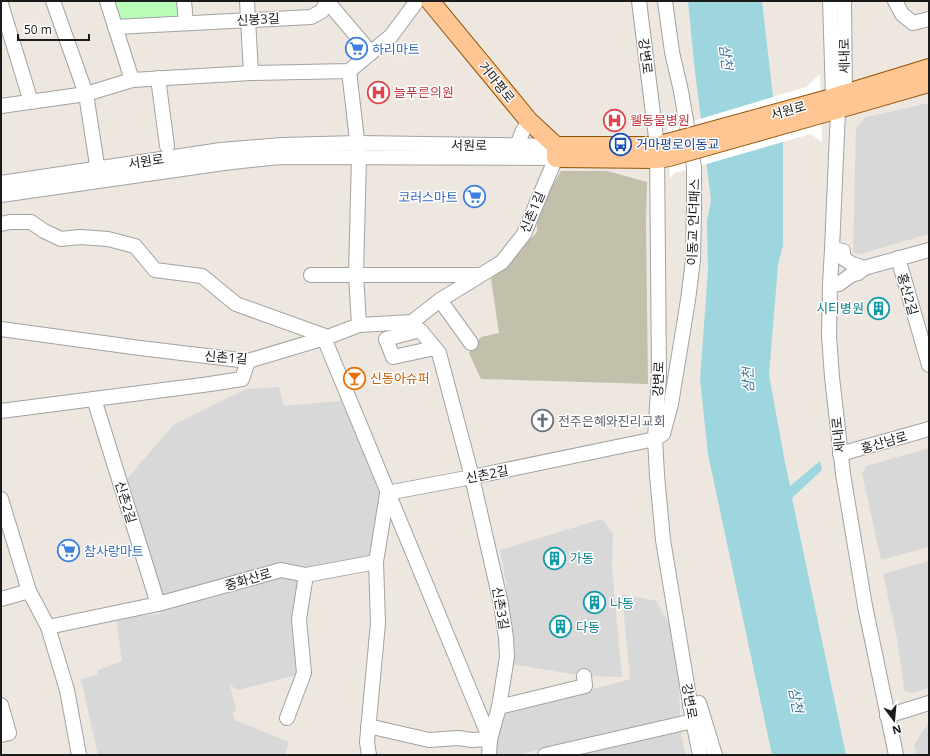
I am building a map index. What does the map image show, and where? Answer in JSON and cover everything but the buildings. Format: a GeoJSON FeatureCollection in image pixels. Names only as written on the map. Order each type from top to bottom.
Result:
{"type":"FeatureCollection","features":[{"type":"Feature","properties":{"kind":"main road","name":"거마평로"},"geometry":{"type":"LineString","coordinates":[[430,2],[556,152]]}},
{"type":"Feature","properties":{"kind":"main road","name":"서원로"},"geometry":{"type":"LineString","coordinates":[[556,152],[663,151],[831,103],[929,68]]}},
{"type":"Feature","properties":{"kind":"main road","name":"서원로"},"geometry":{"type":"LineString","coordinates":[[831,103],[929,83]]}},
{"type":"Feature","properties":{"kind":"street"},"geometry":{"type":"LineString","coordinates":[[53,1],[86,94],[98,175]]}},
{"type":"Feature","properties":{"kind":"street"},"geometry":{"type":"LineString","coordinates":[[107,1],[132,80]]}},
{"type":"Feature","properties":{"kind":"street"},"geometry":{"type":"LineString","coordinates":[[184,1],[186,23]]}},
{"type":"Feature","properties":{"kind":"street"},"geometry":{"type":"LineString","coordinates":[[247,1],[251,73]]}},
{"type":"Feature","properties":{"kind":"street","name":"신봉3길"},"geometry":{"type":"LineString","coordinates":[[115,27],[311,17],[322,11],[327,1],[371,53]]}},
{"type":"Feature","properties":{"kind":"street","name":"강변로"},"geometry":{"type":"LineString","coordinates":[[639,1],[663,151],[659,375],[655,439],[663,540],[690,706],[700,755]]}},
{"type":"Feature","properties":{"kind":"street","name":"이동교 언더패스"},"geometry":{"type":"LineString","coordinates":[[655,439],[663,434],[672,396],[693,260],[694,167],[681,91],[672,52],[665,1]]}},
{"type":"Feature","properties":{"kind":"street","name":"세내로"},"geometry":{"type":"LineString","coordinates":[[830,1],[832,249],[829,336],[840,454],[865,606],[896,755]]}},
{"type":"Feature","properties":{"kind":"street","name":"세내로"},"geometry":{"type":"LineString","coordinates":[[831,103],[844,1]]}},
{"type":"Feature","properties":{"kind":"street"},"geometry":{"type":"LineString","coordinates":[[895,1],[902,14],[913,23],[929,19]]}},
{"type":"Feature","properties":{"kind":"street"},"geometry":{"type":"LineString","coordinates":[[1,106],[86,94],[132,80],[251,73],[349,71],[430,2]]}},
{"type":"Feature","properties":{"kind":"street"},"geometry":{"type":"LineString","coordinates":[[1,4],[31,102]]}},
{"type":"Feature","properties":{"kind":"street"},"geometry":{"type":"LineString","coordinates":[[349,71],[359,157],[356,275],[359,325]]}},
{"type":"Feature","properties":{"kind":"street"},"geometry":{"type":"LineString","coordinates":[[158,78],[167,146]]}},
{"type":"Feature","properties":{"kind":"street"},"geometry":{"type":"LineString","coordinates":[[518,146],[518,141],[529,121]]}},
{"type":"Feature","properties":{"kind":"street","name":"서원로"},"geometry":{"type":"LineString","coordinates":[[1,195],[221,150],[282,145],[358,143],[518,146],[556,152]]}},
{"type":"Feature","properties":{"kind":"street","name":"서원로"},"geometry":{"type":"LineString","coordinates":[[1,183],[280,157],[359,157],[556,152]]}},
{"type":"Feature","properties":{"kind":"street","name":"신촌1길"},"geometry":{"type":"LineString","coordinates":[[1,329],[248,361],[326,337],[359,325],[412,322],[440,300],[502,262],[524,234],[556,152]]}},
{"type":"Feature","properties":{"kind":"street"},"geometry":{"type":"LineString","coordinates":[[1,224],[10,222],[31,222],[44,231],[61,239],[80,237],[108,239],[135,246],[155,270],[202,276],[236,304],[326,337]]}},
{"type":"Feature","properties":{"kind":"street"},"geometry":{"type":"LineString","coordinates":[[832,249],[843,251],[843,258],[852,264],[864,268]]}},
{"type":"Feature","properties":{"kind":"street","name":"홍산2길"},"geometry":{"type":"LineString","coordinates":[[830,285],[839,284],[864,268],[929,250]]}},
{"type":"Feature","properties":{"kind":"street","name":"홍산2길"},"geometry":{"type":"LineString","coordinates":[[898,258],[928,357]]}},
{"type":"Feature","properties":{"kind":"street"},"geometry":{"type":"LineString","coordinates":[[311,275],[480,275]]}},
{"type":"Feature","properties":{"kind":"street"},"geometry":{"type":"LineString","coordinates":[[440,300],[470,343]]}},
{"type":"Feature","properties":{"kind":"street"},"geometry":{"type":"LineString","coordinates":[[375,325],[386,338],[393,357],[435,348]]}},
{"type":"Feature","properties":{"kind":"street","name":"신촌3길"},"geometry":{"type":"LineString","coordinates":[[386,338],[420,330],[439,353],[472,477],[501,604],[506,638],[507,657],[499,707],[490,739],[489,755]]}},
{"type":"Feature","properties":{"kind":"street","name":"신촌3길"},"geometry":{"type":"LineString","coordinates":[[326,337],[387,493],[490,739]]}},
{"type":"Feature","properties":{"kind":"street"},"geometry":{"type":"LineString","coordinates":[[1,411],[242,379],[248,361]]}},
{"type":"Feature","properties":{"kind":"street","name":"신촌2길"},"geometry":{"type":"LineString","coordinates":[[94,399],[158,604]]}},
{"type":"Feature","properties":{"kind":"street","name":"홍산남로"},"geometry":{"type":"LineString","coordinates":[[840,454],[929,429]]}},
{"type":"Feature","properties":{"kind":"street","name":"신촌2길"},"geometry":{"type":"LineString","coordinates":[[387,493],[655,439]]}},
{"type":"Feature","properties":{"kind":"street"},"geometry":{"type":"LineString","coordinates":[[369,755],[367,742],[368,726],[378,623],[376,562],[387,493]]}},
{"type":"Feature","properties":{"kind":"street"},"geometry":{"type":"LineString","coordinates":[[1,499],[29,591],[48,627],[67,690],[79,755]]}},
{"type":"Feature","properties":{"kind":"street"},"geometry":{"type":"LineString","coordinates":[[288,718],[304,674],[299,619],[306,575],[376,562]]}},
{"type":"Feature","properties":{"kind":"street","name":"중화산로"},"geometry":{"type":"LineString","coordinates":[[48,627],[158,604],[281,570],[306,575]]}},
{"type":"Feature","properties":{"kind":"street"},"geometry":{"type":"LineString","coordinates":[[1,599],[29,591]]}},
{"type":"Feature","properties":{"kind":"street"},"geometry":{"type":"LineString","coordinates":[[499,707],[585,686],[584,676]]}},
{"type":"Feature","properties":{"kind":"street"},"geometry":{"type":"LineString","coordinates":[[690,706],[699,703],[715,755]]}},
{"type":"Feature","properties":{"kind":"street"},"geometry":{"type":"LineString","coordinates":[[887,716],[929,703]]}},
{"type":"Feature","properties":{"kind":"street"},"geometry":{"type":"LineString","coordinates":[[1,705],[5,734]]}},
{"type":"Feature","properties":{"kind":"street"},"geometry":{"type":"LineString","coordinates":[[546,755],[693,721]]}},
{"type":"Feature","properties":{"kind":"street"},"geometry":{"type":"LineString","coordinates":[[368,726],[430,740],[458,738],[472,740],[490,739]]}},
{"type":"Feature","properties":{"kind":"shaded area"},"geometry":{"type":"Polygon","coordinates":[[[929,103],[929,234],[860,254],[853,252],[856,128],[866,117],[929,103]]]}},
{"type":"Feature","properties":{"kind":"shaded area"},"geometry":{"type":"Polygon","coordinates":[[[561,171],[607,171],[647,182],[646,224],[648,384],[481,379],[469,353],[481,337],[499,333],[491,279],[537,232],[537,212],[561,171]]]}},
{"type":"Feature","properties":{"kind":"shaded area"},"geometry":{"type":"Polygon","coordinates":[[[279,387],[284,406],[349,400],[387,493],[376,562],[306,575],[304,673],[238,690],[230,685],[236,711],[233,713],[235,720],[289,742],[285,755],[98,755],[81,679],[97,675],[98,670],[122,661],[116,617],[161,614],[121,486],[173,425],[246,389],[279,387]]]}},
{"type":"Feature","properties":{"kind":"shaded area"},"geometry":{"type":"Polygon","coordinates":[[[929,448],[929,547],[881,560],[862,473],[866,466],[929,448]]]}},
{"type":"Feature","properties":{"kind":"shaded area"},"geometry":{"type":"Polygon","coordinates":[[[602,519],[613,534],[612,568],[622,677],[584,676],[511,664],[506,583],[500,550],[602,519]]]}},
{"type":"Feature","properties":{"kind":"shaded area"},"geometry":{"type":"Polygon","coordinates":[[[929,561],[929,688],[911,693],[904,690],[897,639],[883,574],[929,561]]]}},
{"type":"Feature","properties":{"kind":"shaded area"},"geometry":{"type":"Polygon","coordinates":[[[622,594],[656,601],[678,639],[680,718],[516,755],[495,755],[496,730],[501,715],[630,679],[622,594]]]}},
{"type":"Feature","properties":{"kind":"shaded area"},"geometry":{"type":"Polygon","coordinates":[[[929,722],[929,755],[917,755],[914,745],[929,722]]]}},
{"type":"Feature","properties":{"kind":"shaded area"},"geometry":{"type":"Polygon","coordinates":[[[680,731],[686,755],[573,755],[680,731]]]}},
{"type":"Feature","properties":{"kind":"green space"},"geometry":{"type":"Polygon","coordinates":[[[107,1],[184,1],[186,23],[115,27],[107,1]]]}},
{"type":"Feature","properties":{"kind":"water","name":"삼천"},"geometry":{"type":"Polygon","coordinates":[[[688,1],[762,1],[773,97],[783,142],[783,245],[778,265],[769,375],[790,486],[820,461],[822,470],[792,498],[846,755],[772,755],[708,454],[700,379],[708,271],[707,221],[711,200],[688,1]]]}},
{"type":"Feature","properties":{"kind":"pier"},"geometry":{"type":"Polygon","coordinates":[[[820,74],[822,142],[811,134],[675,173],[670,178],[667,122],[673,127],[806,87],[820,74]]]}},
{"type":"Feature","properties":{"kind":"place","name":"하리마트"},"geometry":{"type":"Point","coordinates":[357,49]}},
{"type":"Feature","properties":{"kind":"place","name":"늘푸른의원"},"geometry":{"type":"Point","coordinates":[378,92]}},
{"type":"Feature","properties":{"kind":"place","name":"웰동물병원"},"geometry":{"type":"Point","coordinates":[615,120]}},
{"type":"Feature","properties":{"kind":"place","name":"거마평로이동교"},"geometry":{"type":"Point","coordinates":[620,144]}},
{"type":"Feature","properties":{"kind":"place","name":"코러스마트"},"geometry":{"type":"Point","coordinates":[474,197]}},
{"type":"Feature","properties":{"kind":"place","name":"시티병원"},"geometry":{"type":"Point","coordinates":[879,308]}},
{"type":"Feature","properties":{"kind":"place","name":"신동아슈퍼"},"geometry":{"type":"Point","coordinates":[354,378]}},
{"type":"Feature","properties":{"kind":"place","name":"전주은혜와진리교회"},"geometry":{"type":"Point","coordinates":[542,421]}},
{"type":"Feature","properties":{"kind":"place","name":"참사랑마트"},"geometry":{"type":"Point","coordinates":[68,551]}},
{"type":"Feature","properties":{"kind":"place","name":"가동"},"geometry":{"type":"Point","coordinates":[555,558]}},
{"type":"Feature","properties":{"kind":"place","name":"나동"},"geometry":{"type":"Point","coordinates":[594,603]}},
{"type":"Feature","properties":{"kind":"place","name":"다동"},"geometry":{"type":"Point","coordinates":[561,627]}}]}
